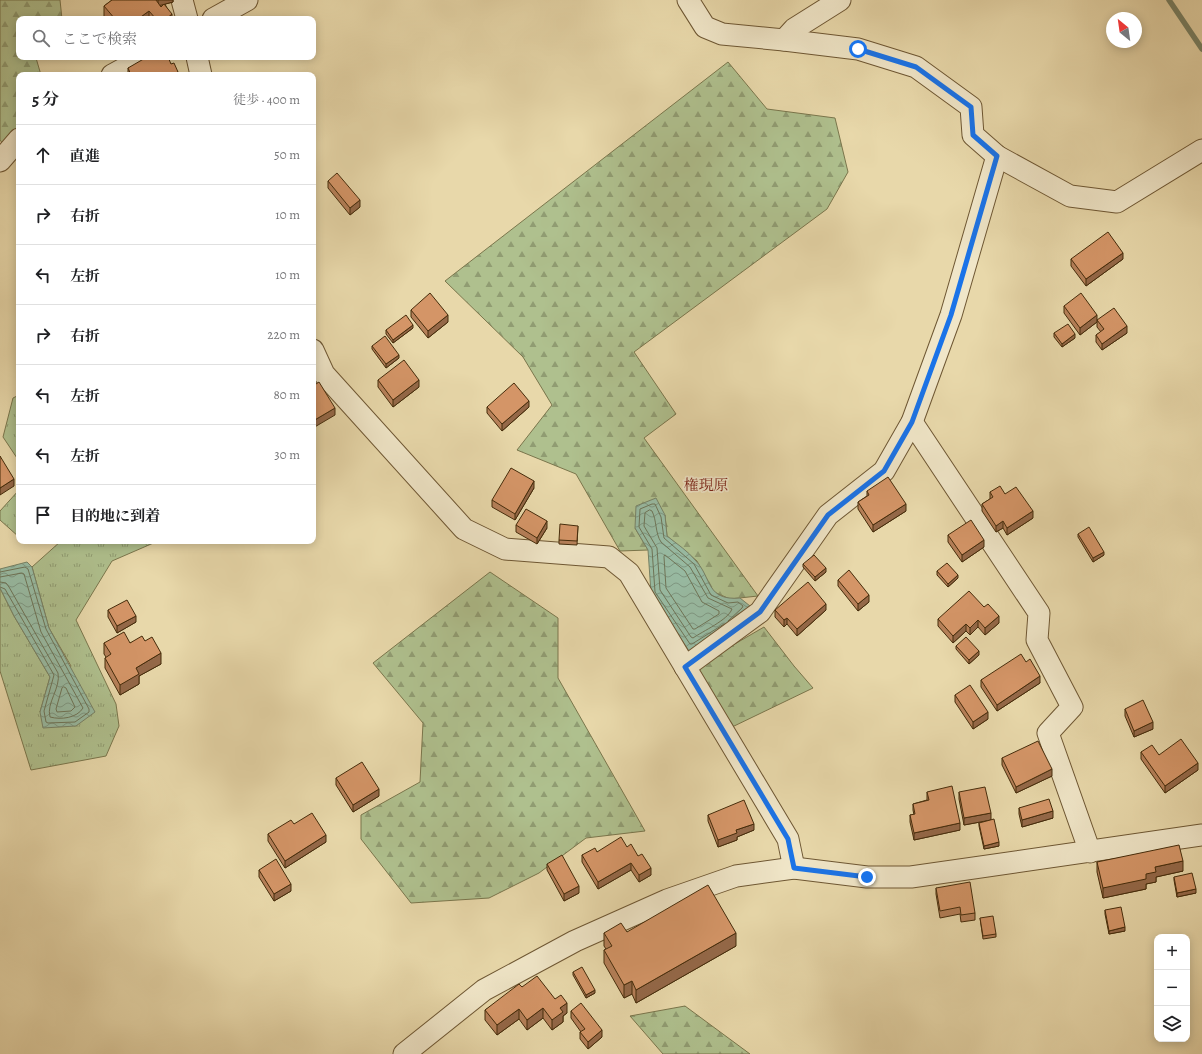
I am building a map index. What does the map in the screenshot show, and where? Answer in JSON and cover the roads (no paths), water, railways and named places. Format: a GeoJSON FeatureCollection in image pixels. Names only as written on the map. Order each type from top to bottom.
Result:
{"type":"FeatureCollection","features":[{"type":"Feature","properties":{"kind":"street"},"geometry":{"type":"LineString","coordinates":[[182,0],[186,16]]}},
{"type":"Feature","properties":{"kind":"street"},"geometry":{"type":"LineString","coordinates":[[219,16],[246,0]]}},
{"type":"Feature","properties":{"kind":"street"},"geometry":{"type":"LineString","coordinates":[[688,0],[706,27],[722,34],[858,49],[916,67],[971,107],[973,135],[997,156],[1070,196],[1117,202],[1202,150]]}},
{"type":"Feature","properties":{"kind":"street"},"geometry":{"type":"LineString","coordinates":[[784,40],[794,29],[840,0]]}},
{"type":"Feature","properties":{"kind":"street"},"geometry":{"type":"LineString","coordinates":[[118,72],[140,60]]}},
{"type":"Feature","properties":{"kind":"street"},"geometry":{"type":"LineString","coordinates":[[198,60],[200,72]]}},
{"type":"Feature","properties":{"kind":"street"},"geometry":{"type":"LineString","coordinates":[[0,161],[16,142]]}},
{"type":"Feature","properties":{"kind":"street"},"geometry":{"type":"LineString","coordinates":[[685,667],[760,612],[828,515],[884,471],[912,422],[951,315],[997,156]]}},
{"type":"Feature","properties":{"kind":"street"},"geometry":{"type":"LineString","coordinates":[[316,365],[318,375],[464,529],[505,549],[609,558],[630,573],[788,839],[794,868]]}},
{"type":"Feature","properties":{"kind":"street"},"geometry":{"type":"LineString","coordinates":[[912,422],[1039,613],[1037,640],[1072,707],[1048,733],[1090,852]]}},
{"type":"Feature","properties":{"kind":"street"},"geometry":{"type":"LineString","coordinates":[[404,1054],[484,990],[575,941],[667,900],[736,876],[794,868],[867,877],[911,877],[1202,835]]}},
{"type":"Feature","properties":{"kind":"water"},"geometry":{"type":"Polygon","coordinates":[[[656,498],[665,515],[667,536],[693,557],[715,592],[721,596],[729,598],[740,598],[750,606],[689,651],[651,593],[648,550],[635,528],[636,506],[656,498]]]}},
{"type":"Feature","properties":{"kind":"water"},"geometry":{"type":"Polygon","coordinates":[[[27,562],[32,567],[49,628],[95,712],[76,726],[43,728],[40,712],[50,677],[14,616],[0,588],[0,569],[27,562]]]}},
{"type":"Feature","properties":{"kind":"waterway"},"geometry":{"type":"LineString","coordinates":[[1169,0],[1202,49]]}},
{"type":"Feature","properties":{"kind":"district","name":"権現原"},"geometry":{"type":"Point","coordinates":[706,485]}}]}
